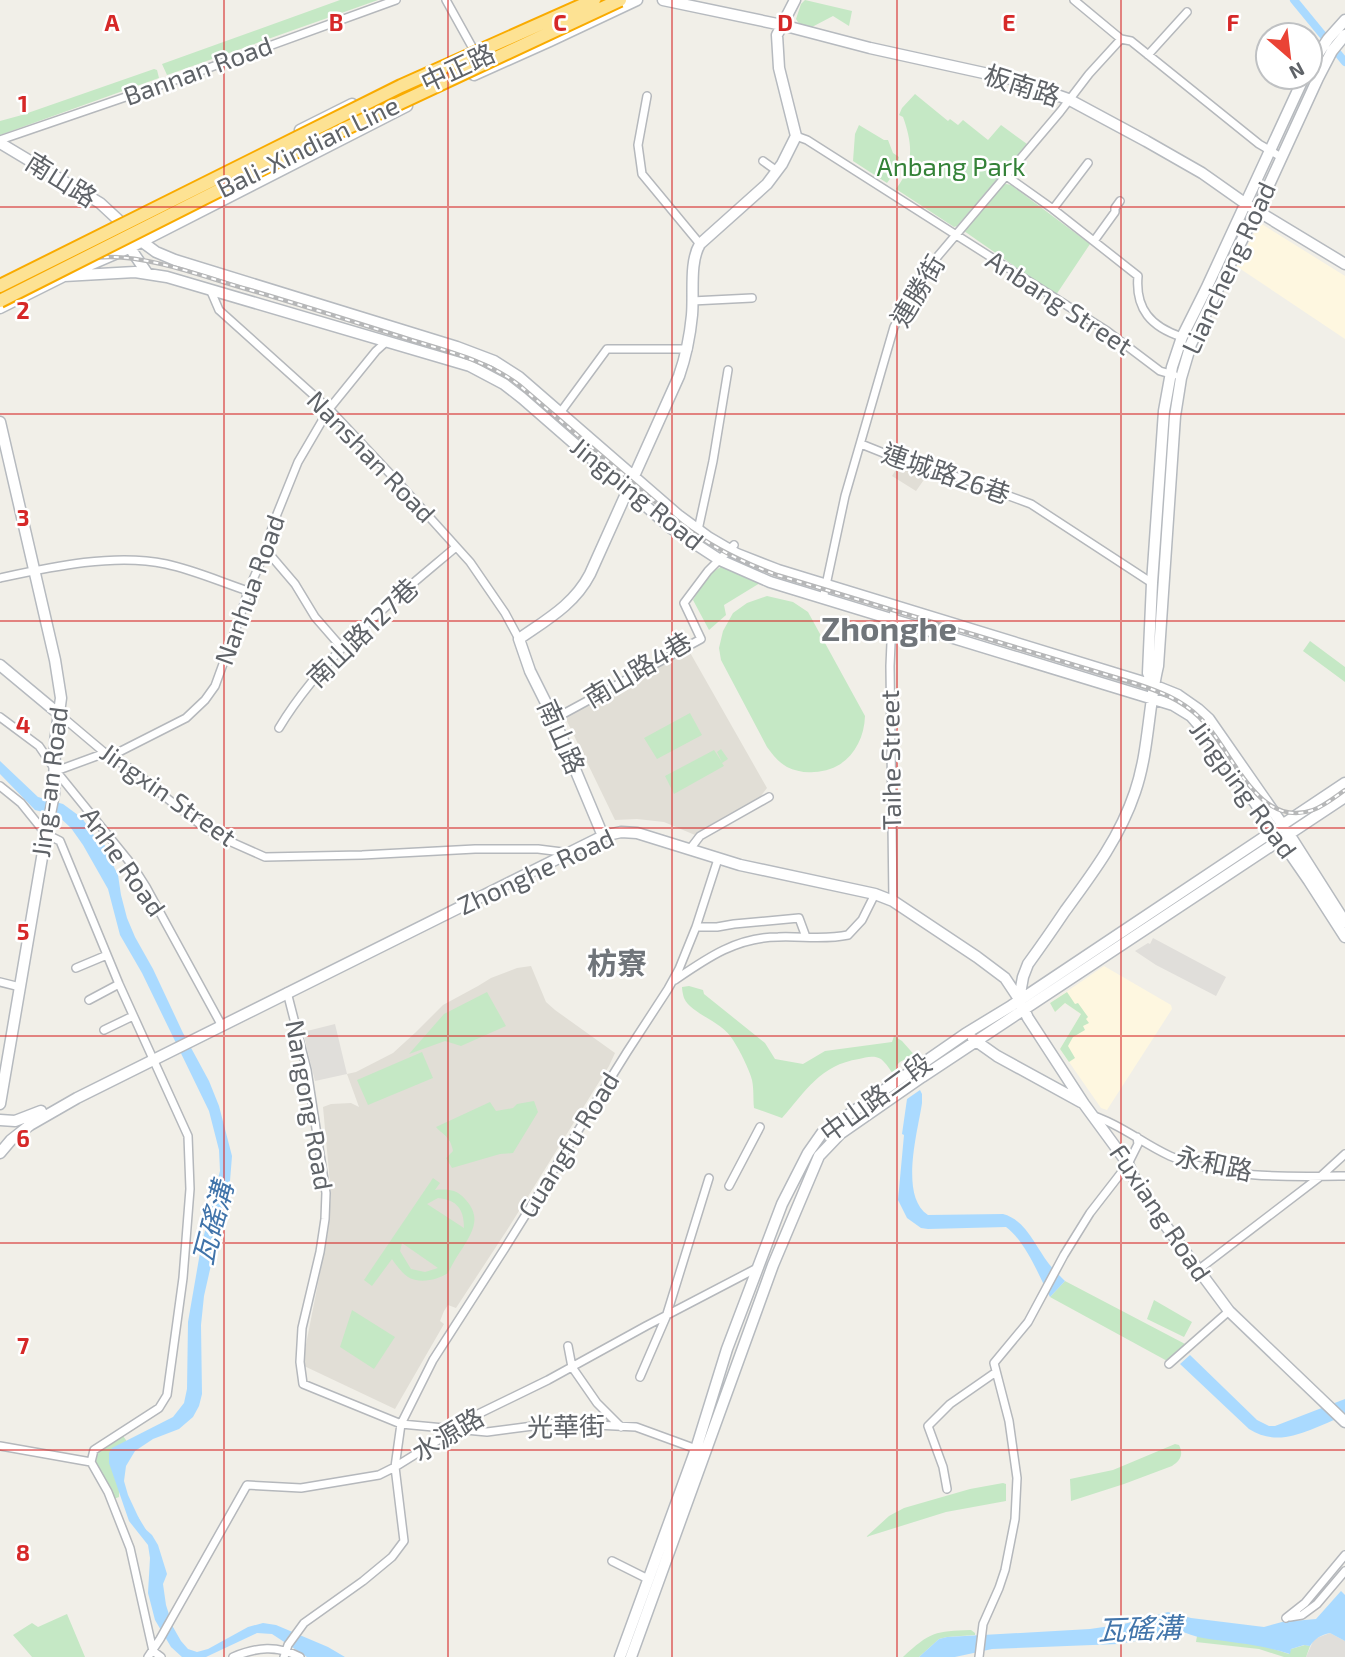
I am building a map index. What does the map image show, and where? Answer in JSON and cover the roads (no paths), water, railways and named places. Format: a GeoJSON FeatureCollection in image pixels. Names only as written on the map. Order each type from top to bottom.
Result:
{"type":"FeatureCollection","features":[{"type":"Feature","properties":{"kind":"highway","name":"Bali-Xindian Line"},"geometry":{"type":"LineString","coordinates":[[0,284],[401,86],[594,0]]}},
{"type":"Feature","properties":{"kind":"highway","name":"Bali-Xindian Line"},"geometry":{"type":"LineString","coordinates":[[0,301],[291,154],[620,0]]}},
{"type":"Feature","properties":{"kind":"main road"},"geometry":{"type":"LineString","coordinates":[[0,284],[334,112],[581,0]]}},
{"type":"Feature","properties":{"kind":"main road","name":"中正路"},"geometry":{"type":"LineString","coordinates":[[85,240],[126,231],[273,155],[607,0]]}},
{"type":"Feature","properties":{"kind":"main road"},"geometry":{"type":"LineString","coordinates":[[0,308],[64,276],[130,248],[382,118],[637,0]]}},
{"type":"Feature","properties":{"kind":"main road","name":"板南路"},"geometry":{"type":"LineString","coordinates":[[663,0],[1011,79],[1068,99],[1202,173],[1246,204],[1345,264]]}},
{"type":"Feature","properties":{"kind":"main road"},"geometry":{"type":"LineString","coordinates":[[519,639],[553,616],[582,589],[628,491],[679,376],[688,349],[695,253],[700,244],[767,184],[796,136],[779,68],[777,35],[795,0]]}},
{"type":"Feature","properties":{"kind":"main road"},"geometry":{"type":"LineString","coordinates":[[1324,45],[1345,20]]}},
{"type":"Feature","properties":{"kind":"main road","name":"Liancheng Road"},"geometry":{"type":"LineString","coordinates":[[1153,685],[1148,673],[1164,411],[1176,376],[1318,78],[1332,51],[1345,34]]}},
{"type":"Feature","properties":{"kind":"main road","name":"Liancheng Road"},"geometry":{"type":"LineString","coordinates":[[1021,1004],[1023,977],[1028,964],[1110,848],[1122,826],[1140,774],[1158,666],[1176,376],[1182,337],[1298,91]]}},
{"type":"Feature","properties":{"kind":"main road","name":"南山路"},"geometry":{"type":"LineString","coordinates":[[0,142],[100,203],[120,222]]}},
{"type":"Feature","properties":{"kind":"main road","name":"Jingping Road"},"geometry":{"type":"LineString","coordinates":[[120,222],[126,231],[141,242],[175,260],[477,353],[494,361],[519,377],[698,530],[778,570],[1178,695],[1209,719],[1278,827]]}},
{"type":"Feature","properties":{"kind":"main road","name":"中正路"},"geometry":{"type":"LineString","coordinates":[[89,266],[126,231]]}},
{"type":"Feature","properties":{"kind":"main road","name":"Jingping Road"},"geometry":{"type":"LineString","coordinates":[[126,231],[130,248],[147,273],[458,362],[504,384],[671,528],[720,560],[770,582],[1173,705],[1201,726],[1278,827],[1345,922]]}},
{"type":"Feature","properties":{"kind":"main road"},"geometry":{"type":"LineString","coordinates":[[64,276],[147,273]]}},
{"type":"Feature","properties":{"kind":"main road","name":"Jing-an Road"},"geometry":{"type":"LineString","coordinates":[[0,422],[55,660],[61,698],[55,742],[54,794],[0,1104]]}},
{"type":"Feature","properties":{"kind":"main road","name":"南山路"},"geometry":{"type":"LineString","coordinates":[[519,639],[530,671],[554,719],[603,836]]}},
{"type":"Feature","properties":{"kind":"main road","name":"Jingxin Street"},"geometry":{"type":"LineString","coordinates":[[0,665],[60,715]]}},
{"type":"Feature","properties":{"kind":"main road","name":"中山路二段"},"geometry":{"type":"LineString","coordinates":[[626,1654],[773,1265],[819,1156],[840,1134],[977,1041],[1021,1004],[1345,783]]}},
{"type":"Feature","properties":{"kind":"main road","name":"中山路二段"},"geometry":{"type":"LineString","coordinates":[[626,1654],[648,1579],[701,1451],[727,1349],[782,1204],[821,1133],[965,1034],[1011,1006],[1021,1004],[1345,797]]}},
{"type":"Feature","properties":{"kind":"main road","name":"Zhonghe Road"},"geometry":{"type":"LineString","coordinates":[[0,1121],[14,1126],[46,1114],[603,836],[621,831],[637,833],[718,859],[875,894],[893,901],[1002,975],[1021,1004]]}},
{"type":"Feature","properties":{"kind":"main road","name":"Jingping Road"},"geometry":{"type":"LineString","coordinates":[[1285,837],[1345,937]]}},
{"type":"Feature","properties":{"kind":"main road","name":"Fuxiang Road"},"geometry":{"type":"LineString","coordinates":[[1021,1004],[1084,1104],[1128,1164],[1142,1191],[1229,1311],[1342,1419]]}},
{"type":"Feature","properties":{"kind":"main road"},"geometry":{"type":"LineString","coordinates":[[965,1034],[997,1056],[1084,1104]]}},
{"type":"Feature","properties":{"kind":"main road"},"geometry":{"type":"LineString","coordinates":[[0,1121],[27,1118],[77,1098]]}},
{"type":"Feature","properties":{"kind":"main road","name":"Zhonghe Road"},"geometry":{"type":"LineString","coordinates":[[0,1153],[11,1140],[46,1114]]}},
{"type":"Feature","properties":{"kind":"street","name":"Bannan Road"},"geometry":{"type":"LineString","coordinates":[[0,142],[396,0]]}},
{"type":"Feature","properties":{"kind":"street"},"geometry":{"type":"LineString","coordinates":[[446,0],[484,70]]}},
{"type":"Feature","properties":{"kind":"street"},"geometry":{"type":"LineString","coordinates":[[1074,0],[1121,39],[1131,41],[1270,152],[1281,157]]}},
{"type":"Feature","properties":{"kind":"street"},"geometry":{"type":"LineString","coordinates":[[1148,55],[1186,12]]}},
{"type":"Feature","properties":{"kind":"street","name":"連勝街"},"geometry":{"type":"LineString","coordinates":[[823,598],[845,496],[894,327],[919,282],[955,235],[1121,39]]}},
{"type":"Feature","properties":{"kind":"street"},"geometry":{"type":"LineString","coordinates":[[647,96],[638,145],[642,174],[700,244]]}},
{"type":"Feature","properties":{"kind":"street","name":"Anbang Street"},"geometry":{"type":"LineString","coordinates":[[796,136],[807,140],[1107,331],[1160,371],[1176,376]]}},
{"type":"Feature","properties":{"kind":"street"},"geometry":{"type":"LineString","coordinates":[[763,161],[777,171]]}},
{"type":"Feature","properties":{"kind":"street"},"geometry":{"type":"LineString","coordinates":[[1053,209],[1088,163]]}},
{"type":"Feature","properties":{"kind":"street"},"geometry":{"type":"LineString","coordinates":[[1005,176],[1053,209],[1138,276],[1137,289],[1146,316],[1182,337]]}},
{"type":"Feature","properties":{"kind":"street"},"geometry":{"type":"LineString","coordinates":[[1094,241],[1120,201]]}},
{"type":"Feature","properties":{"kind":"street","name":"Nanshan Road"},"geometry":{"type":"LineString","coordinates":[[210,289],[219,310],[329,409],[396,479],[482,580],[519,639]]}},
{"type":"Feature","properties":{"kind":"street"},"geometry":{"type":"LineString","coordinates":[[224,315],[222,304],[228,294]]}},
{"type":"Feature","properties":{"kind":"street"},"geometry":{"type":"LineString","coordinates":[[692,301],[751,298]]}},
{"type":"Feature","properties":{"kind":"street","name":"Nanhua Road"},"geometry":{"type":"LineString","coordinates":[[56,771],[106,752],[119,752],[186,718],[205,700],[215,686],[298,462],[329,409],[386,342]]}},
{"type":"Feature","properties":{"kind":"street"},"geometry":{"type":"LineString","coordinates":[[560,412],[607,349],[688,349]]}},
{"type":"Feature","properties":{"kind":"street"},"geometry":{"type":"LineString","coordinates":[[698,530],[713,461],[727,370]]}},
{"type":"Feature","properties":{"kind":"street","name":"連城路26巷"},"geometry":{"type":"LineString","coordinates":[[860,444],[1031,504],[1152,583]]}},
{"type":"Feature","properties":{"kind":"street","name":"南山路127巷"},"geometry":{"type":"LineString","coordinates":[[279,728],[293,705],[342,648],[456,547]]}},
{"type":"Feature","properties":{"kind":"street","name":"南山路4巷"},"geometry":{"type":"LineString","coordinates":[[554,719],[701,639],[684,603],[708,571],[732,547]]}},
{"type":"Feature","properties":{"kind":"street"},"geometry":{"type":"LineString","coordinates":[[266,550],[295,584],[315,617],[342,648]]}},
{"type":"Feature","properties":{"kind":"street"},"geometry":{"type":"LineString","coordinates":[[0,578],[34,570],[102,561],[141,561],[177,567],[248,591]]}},
{"type":"Feature","properties":{"kind":"street","name":"Taihe Street"},"geometry":{"type":"LineString","coordinates":[[893,901],[890,666],[895,607]]}},
{"type":"Feature","properties":{"kind":"street","name":"Jingxin Street"},"geometry":{"type":"LineString","coordinates":[[60,715],[201,825],[220,837],[265,857],[475,849],[538,849],[570,853]]}},
{"type":"Feature","properties":{"kind":"street","name":"Anhe Road"},"geometry":{"type":"LineString","coordinates":[[0,717],[39,746],[132,865],[222,1026]]}},
{"type":"Feature","properties":{"kind":"street"},"geometry":{"type":"LineString","coordinates":[[0,786],[21,803],[46,834],[60,841],[119,984],[188,1136],[190,1189],[183,1278],[167,1395],[159,1408],[94,1450],[91,1462],[108,1492],[130,1548],[150,1654],[161,1657]]}},
{"type":"Feature","properties":{"kind":"street"},"geometry":{"type":"LineString","coordinates":[[690,849],[700,836],[769,797]]}},
{"type":"Feature","properties":{"kind":"street","name":"Guangfu Road"},"geometry":{"type":"LineString","coordinates":[[286,1651],[303,1623],[392,1557],[404,1541],[395,1467],[401,1424],[433,1360],[679,969],[718,859]]}},
{"type":"Feature","properties":{"kind":"street"},"geometry":{"type":"LineString","coordinates":[[671,983],[713,954],[737,943],[776,936],[848,934],[862,920],[875,894]]}},
{"type":"Feature","properties":{"kind":"street"},"geometry":{"type":"LineString","coordinates":[[696,927],[799,918],[806,937]]}},
{"type":"Feature","properties":{"kind":"street"},"geometry":{"type":"LineString","coordinates":[[76,968],[107,955]]}},
{"type":"Feature","properties":{"kind":"street"},"geometry":{"type":"LineString","coordinates":[[0,982],[20,987]]}},
{"type":"Feature","properties":{"kind":"street"},"geometry":{"type":"LineString","coordinates":[[89,1000],[119,984]]}},
{"type":"Feature","properties":{"kind":"street","name":"Nangong Road"},"geometry":{"type":"LineString","coordinates":[[287,992],[316,1116],[326,1193],[320,1252],[302,1328],[300,1363],[303,1384]]}},
{"type":"Feature","properties":{"kind":"street"},"geometry":{"type":"LineString","coordinates":[[104,1030],[134,1016]]}},
{"type":"Feature","properties":{"kind":"street","name":"永和路"},"geometry":{"type":"LineString","coordinates":[[1093,1116],[1109,1121],[1167,1155],[1213,1169],[1267,1175],[1345,1176]]}},
{"type":"Feature","properties":{"kind":"street"},"geometry":{"type":"LineString","coordinates":[[729,1186],[760,1127]]}},
{"type":"Feature","properties":{"kind":"street"},"geometry":{"type":"LineString","coordinates":[[980,1656],[983,1624],[1005,1570],[1015,1519],[1017,1478],[1012,1437],[994,1363],[1028,1322],[1063,1255],[1090,1213],[1128,1164],[1138,1144],[1137,1137]]}},
{"type":"Feature","properties":{"kind":"street"},"geometry":{"type":"LineString","coordinates":[[1198,1270],[1321,1177],[1345,1154]]}},
{"type":"Feature","properties":{"kind":"street"},"geometry":{"type":"LineString","coordinates":[[640,1377],[666,1317],[709,1178]]}},
{"type":"Feature","properties":{"kind":"street","name":"水源路"},"geometry":{"type":"LineString","coordinates":[[150,1654],[247,1485],[301,1488],[379,1475],[470,1418],[759,1268]]}},
{"type":"Feature","properties":{"kind":"street"},"geometry":{"type":"LineString","coordinates":[[1169,1364],[1229,1311]]}},
{"type":"Feature","properties":{"kind":"street"},"geometry":{"type":"LineString","coordinates":[[568,1346],[572,1367],[597,1403],[621,1427]]}},
{"type":"Feature","properties":{"kind":"street"},"geometry":{"type":"LineString","coordinates":[[947,1489],[943,1467],[928,1426],[950,1404],[996,1372]]}},
{"type":"Feature","properties":{"kind":"street","name":"光華街"},"geometry":{"type":"LineString","coordinates":[[303,1384],[401,1424],[487,1432],[556,1423],[636,1427],[701,1451]]}},
{"type":"Feature","properties":{"kind":"street"},"geometry":{"type":"LineString","coordinates":[[0,1446],[91,1462]]}},
{"type":"Feature","properties":{"kind":"street"},"geometry":{"type":"LineString","coordinates":[[1345,1555],[1305,1603],[1286,1618],[1302,1615],[1317,1604],[1345,1571]]}},
{"type":"Feature","properties":{"kind":"street"},"geometry":{"type":"LineString","coordinates":[[612,1561],[648,1579]]}},
{"type":"Feature","properties":{"kind":"street"},"geometry":{"type":"LineString","coordinates":[[233,1657],[270,1648],[300,1657]]}},
{"type":"Feature","properties":{"kind":"water"},"geometry":{"type":"Polygon","coordinates":[[[0,761],[38,797],[63,804],[82,818],[95,837],[98,835],[115,861],[112,863],[118,875],[127,918],[209,1081],[219,1106],[232,1156],[230,1181],[204,1296],[201,1325],[202,1394],[199,1406],[193,1417],[179,1429],[153,1439],[135,1451],[126,1466],[124,1481],[143,1527],[158,1545],[167,1574],[163,1584],[173,1627],[188,1649],[197,1652],[208,1649],[248,1627],[263,1623],[276,1625],[345,1657],[307,1657],[272,1634],[257,1633],[206,1657],[182,1657],[171,1647],[155,1620],[148,1593],[148,1545],[129,1521],[109,1463],[109,1453],[112,1448],[173,1417],[184,1403],[187,1389],[188,1322],[201,1247],[220,1171],[219,1150],[209,1111],[142,973],[120,935],[108,889],[71,828],[58,816],[35,810],[0,774],[0,761]]]}},
{"type":"Feature","properties":{"kind":"water"},"geometry":{"type":"Polygon","coordinates":[[[920,1090],[922,1103],[914,1146],[912,1179],[919,1206],[928,1215],[1003,1214],[1011,1217],[1024,1228],[1049,1264],[1065,1281],[1050,1297],[1026,1250],[1006,1227],[928,1229],[921,1228],[907,1218],[898,1200],[902,1134],[907,1099],[920,1090]]]}},
{"type":"Feature","properties":{"kind":"water"},"geometry":{"type":"Polygon","coordinates":[[[1190,1355],[1257,1420],[1269,1426],[1345,1399],[1345,1416],[1285,1437],[1261,1435],[1249,1429],[1180,1364],[1190,1355]]]}},
{"type":"Feature","properties":{"kind":"water"},"geometry":{"type":"Polygon","coordinates":[[[1341,1591],[1345,1595],[1345,1641],[1330,1633],[1318,1637],[1310,1646],[1291,1649],[1290,1654],[1166,1630],[1166,1636],[1118,1644],[992,1649],[955,1657],[919,1657],[939,1639],[947,1637],[1090,1629],[1124,1624],[1168,1612],[1191,1618],[1264,1627],[1282,1622],[1316,1619],[1341,1591]]]}},
{"type":"Feature","properties":{"kind":"waterway"},"geometry":{"type":"LineString","coordinates":[[1294,0],[1345,62]]}},
{"type":"Feature","properties":{"kind":"waterway","name":"瓦磘溝"},"geometry":{"type":"LineString","coordinates":[[137,1517],[145,1530]]}},
{"type":"Feature","properties":{"kind":"railway"},"geometry":{"type":"LineString","coordinates":[[0,291],[67,263],[110,257],[144,260],[463,356],[492,368],[519,385],[681,524],[715,547],[739,559],[777,575],[1169,696],[1200,718],[1212,731],[1247,783],[1261,798],[1276,808],[1293,813],[1313,810],[1345,790]]}},
{"type":"Feature","properties":{"kind":"district","name":"Zhonghe"},"geometry":{"type":"Point","coordinates":[889,629]}},
{"type":"Feature","properties":{"kind":"district","name":"枋寮"},"geometry":{"type":"Point","coordinates":[617,964]}},
{"type":"Feature","properties":{"kind":"park label","name":"Anbang Park"},"geometry":{"type":"Point","coordinates":[951,167]}}]}
